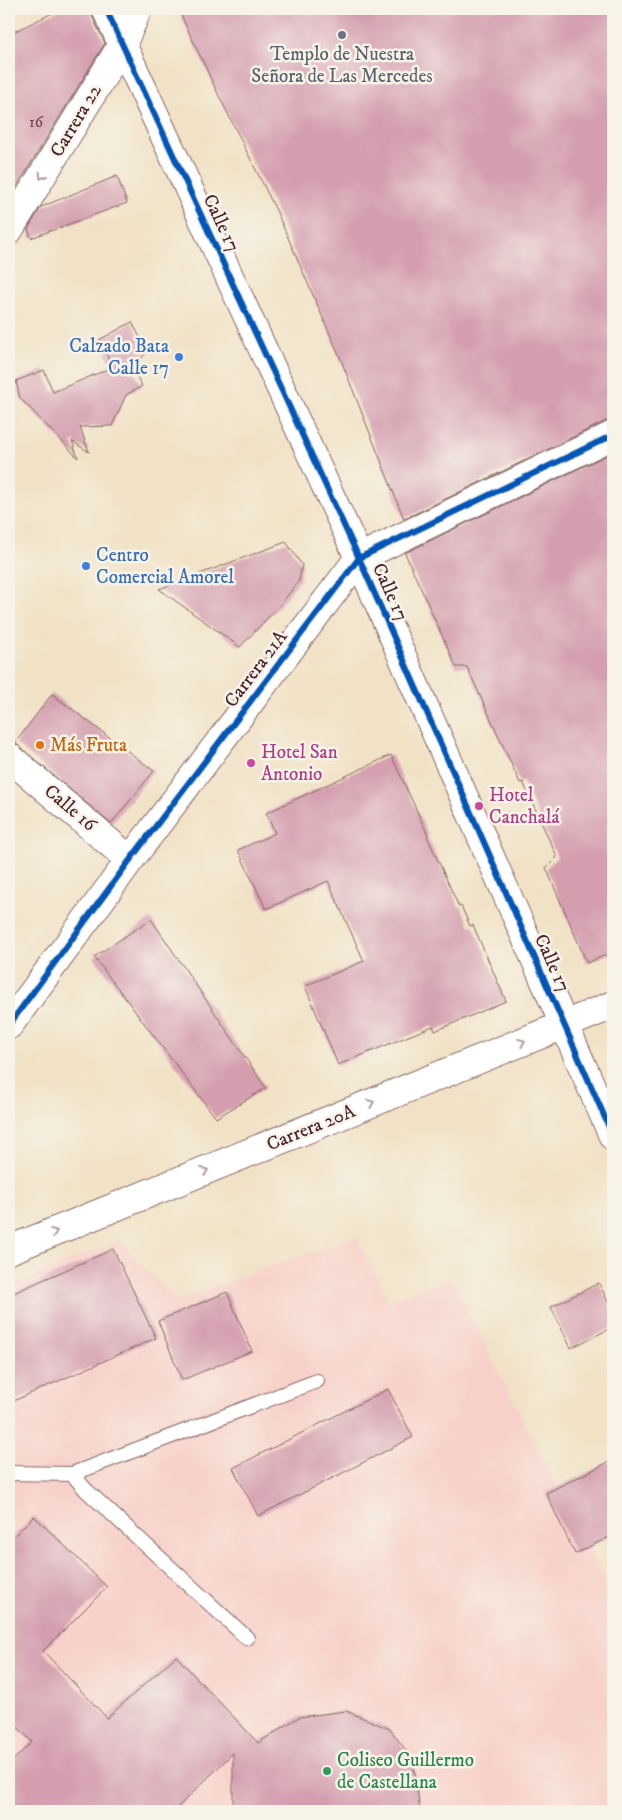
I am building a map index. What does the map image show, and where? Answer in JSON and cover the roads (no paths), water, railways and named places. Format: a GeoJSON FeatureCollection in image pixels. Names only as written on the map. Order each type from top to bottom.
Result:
{"type":"FeatureCollection","features":[{"type":"Feature","properties":{"kind":"street","name":"Calle 17"},"geometry":{"type":"LineString","coordinates":[[106,9],[359,558],[563,1026],[613,1136]]}},
{"type":"Feature","properties":{"kind":"street","name":"Carrera 22"},"geometry":{"type":"LineString","coordinates":[[9,230],[122,45],[138,9]]}},
{"type":"Feature","properties":{"kind":"street","name":"Carrera 21A"},"geometry":{"type":"LineString","coordinates":[[9,1024],[130,860],[359,558],[613,435]]}},
{"type":"Feature","properties":{"kind":"street","name":"Calle 16"},"geometry":{"type":"LineString","coordinates":[[9,757],[130,860]]}},
{"type":"Feature","properties":{"kind":"street","name":"Carrera 20A"},"geometry":{"type":"LineString","coordinates":[[9,1250],[613,1005]]}},
{"type":"Feature","properties":{"kind":"lane"},"geometry":{"type":"LineString","coordinates":[[9,1473],[72,1474],[317,1381]]}},
{"type":"Feature","properties":{"kind":"lane"},"geometry":{"type":"LineString","coordinates":[[72,1474],[86,1490],[247,1638]]}},
{"type":"Feature","properties":{"kind":"place","name":"Templo de Nuestra Señora de Las Mercedes"},"geometry":{"type":"Point","coordinates":[342,35]}},
{"type":"Feature","properties":{"kind":"place","name":"Calzado Bata Calle 17"},"geometry":{"type":"Point","coordinates":[179,357]}},
{"type":"Feature","properties":{"kind":"place","name":"Centro Comercial Amorel"},"geometry":{"type":"Point","coordinates":[86,566]}},
{"type":"Feature","properties":{"kind":"place","name":"Más Fruta"},"geometry":{"type":"Point","coordinates":[40,745]}},
{"type":"Feature","properties":{"kind":"place","name":"Hotel San Antonio"},"geometry":{"type":"Point","coordinates":[251,763]}},
{"type":"Feature","properties":{"kind":"place","name":"Hotel Canchalá"},"geometry":{"type":"Point","coordinates":[479,806]}},
{"type":"Feature","properties":{"kind":"place","name":"Coliseo Guillermo de Castellana"},"geometry":{"type":"Point","coordinates":[327,1771]}}]}
